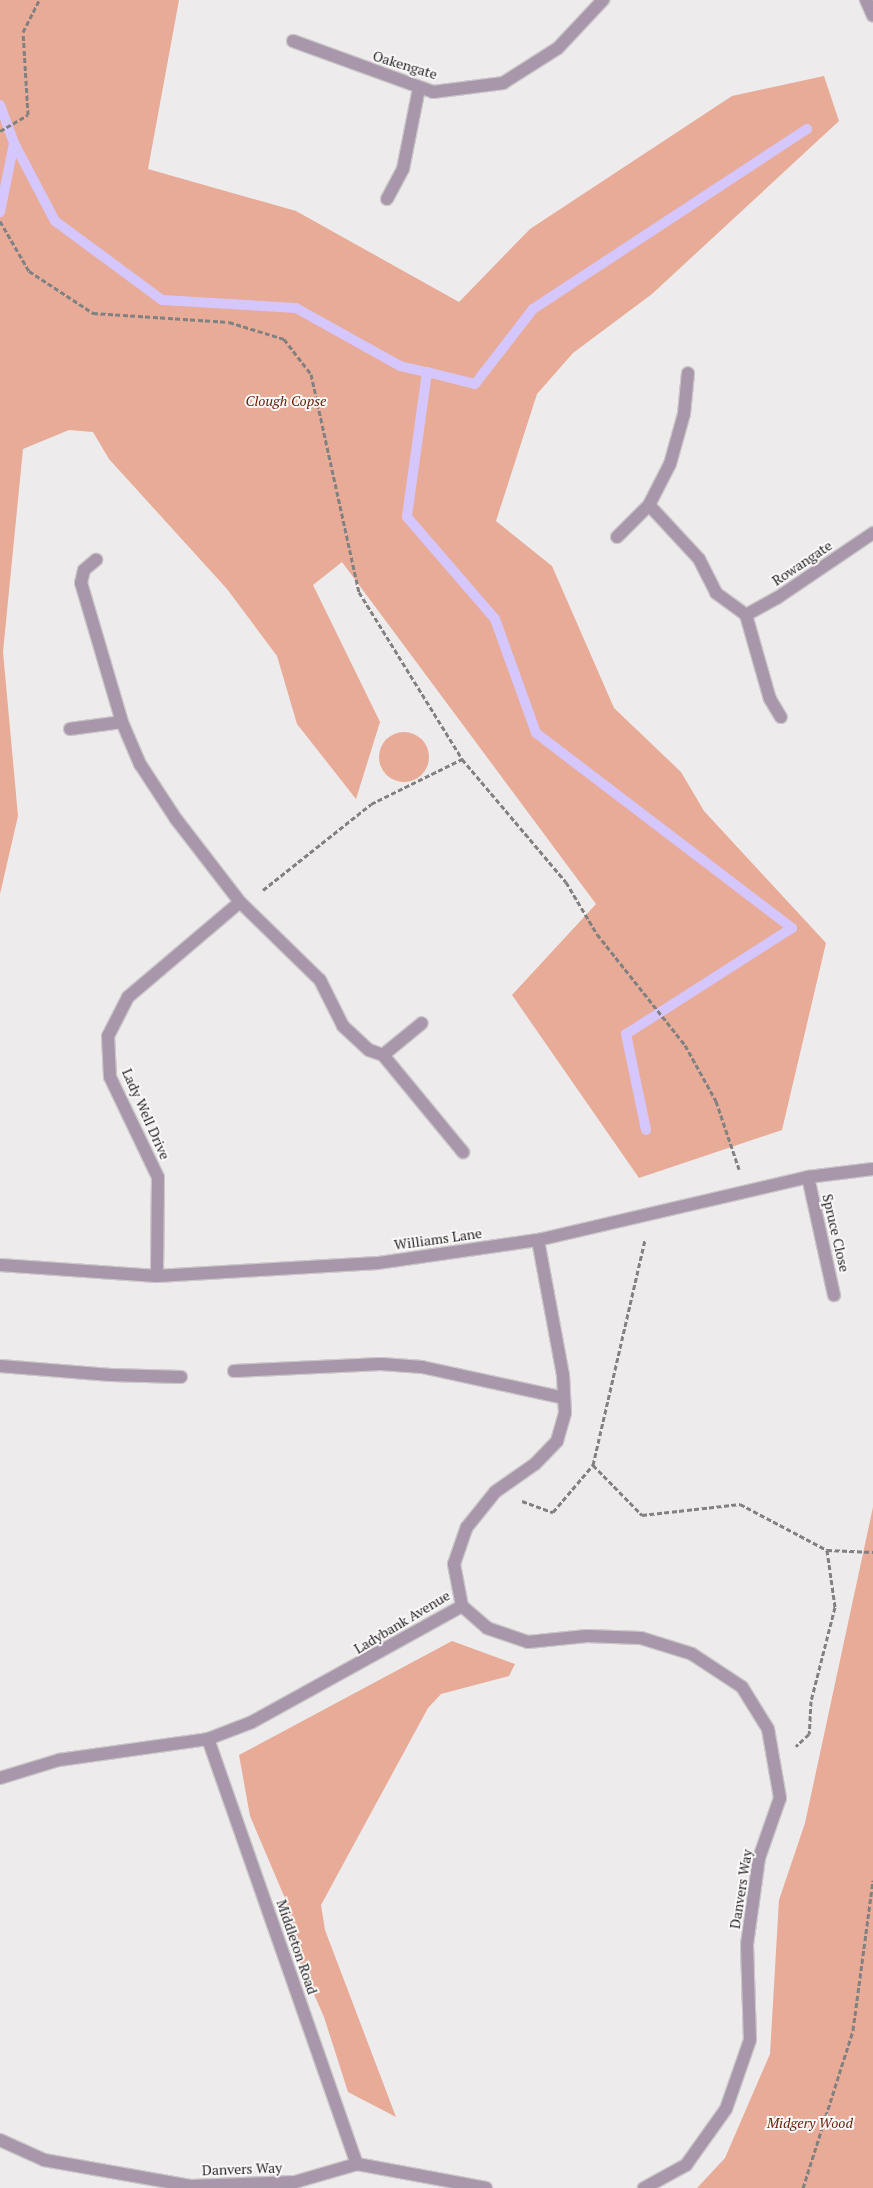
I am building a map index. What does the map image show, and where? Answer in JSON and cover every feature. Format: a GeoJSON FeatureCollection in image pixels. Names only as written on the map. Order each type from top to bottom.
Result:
{"type":"FeatureCollection","features":[{"type":"Feature","properties":{"kind":"street","name":"Oakengate"},"geometry":{"type":"LineString","coordinates":[[292,41],[433,92],[503,83],[558,48],[603,0]]}},
{"type":"Feature","properties":{"kind":"street"},"geometry":{"type":"LineString","coordinates":[[866,0],[873,16]]}},
{"type":"Feature","properties":{"kind":"street"},"geometry":{"type":"LineString","coordinates":[[387,199],[402,169],[419,88]]}},
{"type":"Feature","properties":{"kind":"street"},"geometry":{"type":"LineString","coordinates":[[617,538],[649,505],[670,464],[684,414],[688,373]]}},
{"type":"Feature","properties":{"kind":"street"},"geometry":{"type":"LineString","coordinates":[[649,505],[699,559],[716,593],[746,615],[770,699],[781,716]]}},
{"type":"Feature","properties":{"kind":"street","name":"Rowangate"},"geometry":{"type":"LineString","coordinates":[[746,615],[777,598],[873,533]]}},
{"type":"Feature","properties":{"kind":"street"},"geometry":{"type":"LineString","coordinates":[[96,560],[84,570],[81,584],[122,722],[140,764],[176,819],[240,902],[320,980],[343,1026],[369,1050],[383,1055],[463,1152]]}},
{"type":"Feature","properties":{"kind":"street"},"geometry":{"type":"LineString","coordinates":[[70,729],[122,722]]}},
{"type":"Feature","properties":{"kind":"street","name":"Lady Well Drive"},"geometry":{"type":"LineString","coordinates":[[157,1276],[158,1176],[110,1077],[108,1036],[128,997],[240,902]]}},
{"type":"Feature","properties":{"kind":"street"},"geometry":{"type":"LineString","coordinates":[[383,1055],[422,1023]]}},
{"type":"Feature","properties":{"kind":"street","name":"Williams Lane"},"geometry":{"type":"LineString","coordinates":[[0,1265],[157,1276],[378,1263],[538,1240],[808,1177],[873,1169]]}},
{"type":"Feature","properties":{"kind":"street","name":"Spruce Close"},"geometry":{"type":"LineString","coordinates":[[808,1177],[834,1295]]}},
{"type":"Feature","properties":{"kind":"street","name":"Ladybank Avenue"},"geometry":{"type":"LineString","coordinates":[[0,1778],[59,1760],[208,1739],[252,1722],[462,1606],[454,1564],[468,1527],[495,1492],[535,1464],[557,1441],[566,1413],[563,1376],[538,1240]]}},
{"type":"Feature","properties":{"kind":"street"},"geometry":{"type":"LineString","coordinates":[[234,1371],[381,1364],[406,1366],[564,1398]]}},
{"type":"Feature","properties":{"kind":"street"},"geometry":{"type":"LineString","coordinates":[[0,1366],[111,1375],[181,1377]]}},
{"type":"Feature","properties":{"kind":"street","name":"Danvers Way"},"geometry":{"type":"LineString","coordinates":[[462,1606],[487,1628],[528,1642],[587,1636],[641,1638],[692,1654],[742,1687],[768,1729],[780,1798],[759,1858],[747,1945],[750,2040],[726,2109],[709,2133],[686,2165],[644,2188]]}},
{"type":"Feature","properties":{"kind":"street","name":"Middleton Road"},"geometry":{"type":"LineString","coordinates":[[208,1739],[357,2164]]}},
{"type":"Feature","properties":{"kind":"street","name":"Danvers Way"},"geometry":{"type":"LineString","coordinates":[[0,2140],[44,2160],[192,2186],[295,2182],[357,2164],[486,2188]]}},
{"type":"Feature","properties":{"kind":"path"},"geometry":{"type":"LineString","coordinates":[[0,130],[28,115],[23,32],[39,0]]}},
{"type":"Feature","properties":{"kind":"path"},"geometry":{"type":"LineString","coordinates":[[0,222],[29,271],[93,313],[229,322],[284,339],[310,374],[359,592],[462,759],[566,882],[597,934],[684,1045],[716,1101],[746,1191]]}},
{"type":"Feature","properties":{"kind":"path"},"geometry":{"type":"LineString","coordinates":[[240,902],[267,887],[371,804],[462,759]]}},
{"type":"Feature","properties":{"kind":"path"},"geometry":{"type":"LineString","coordinates":[[495,1492],[553,1512],[594,1465],[650,1214]]}},
{"type":"Feature","properties":{"kind":"path"},"geometry":{"type":"LineString","coordinates":[[594,1465],[642,1515],[740,1504],[827,1550],[873,1552]]}},
{"type":"Feature","properties":{"kind":"path"},"geometry":{"type":"LineString","coordinates":[[774,1768],[809,1734],[810,1701],[835,1607],[827,1550]]}},
{"type":"Feature","properties":{"kind":"path"},"geometry":{"type":"LineString","coordinates":[[803,2188],[853,2030],[873,1880]]}},
{"type":"Feature","properties":{"kind":"green space","name":"Clough Copse"},"geometry":{"type":"Polygon","coordinates":[[[0,0],[179,0],[148,169],[296,211],[459,302],[530,229],[732,96],[824,76],[839,121],[652,294],[573,353],[537,394],[496,521],[552,566],[614,708],[681,772],[704,811],[826,943],[782,1130],[639,1178],[512,995],[596,904],[342,562],[313,585],[380,722],[356,799],[297,724],[277,656],[227,589],[109,459],[93,432],[69,430],[23,449],[3,652],[18,816],[0,894],[0,0]]]}},
{"type":"Feature","properties":{"kind":"green space"},"geometry":{"type":"Polygon","coordinates":[[[404,732],[418,736],[425,743],[429,757],[425,771],[418,778],[404,782],[390,778],[383,771],[379,757],[383,743],[390,736],[404,732]]]}},
{"type":"Feature","properties":{"kind":"green space","name":"Midgery Wood"},"geometry":{"type":"Polygon","coordinates":[[[873,1507],[873,2188],[697,2188],[725,2158],[770,2054],[779,1900],[805,1823],[873,1507]]]}},
{"type":"Feature","properties":{"kind":"green space"},"geometry":{"type":"Polygon","coordinates":[[[452,1641],[515,1664],[509,1676],[441,1694],[428,1708],[321,1905],[325,1930],[396,2117],[348,2092],[324,2017],[294,1949],[284,1896],[250,1816],[239,1755],[452,1641]]]}},
{"type":"Feature","properties":{"kind":"waterway"},"geometry":{"type":"LineString","coordinates":[[0,105],[14,143],[55,221],[162,300],[296,308],[400,366],[427,372],[407,517],[495,619],[536,733],[792,928],[626,1034],[646,1130]]}},
{"type":"Feature","properties":{"kind":"waterway"},"geometry":{"type":"LineString","coordinates":[[427,372],[475,384],[533,309],[807,129]]}},
{"type":"Feature","properties":{"kind":"waterway"},"geometry":{"type":"LineString","coordinates":[[0,212],[14,143]]}}]}
